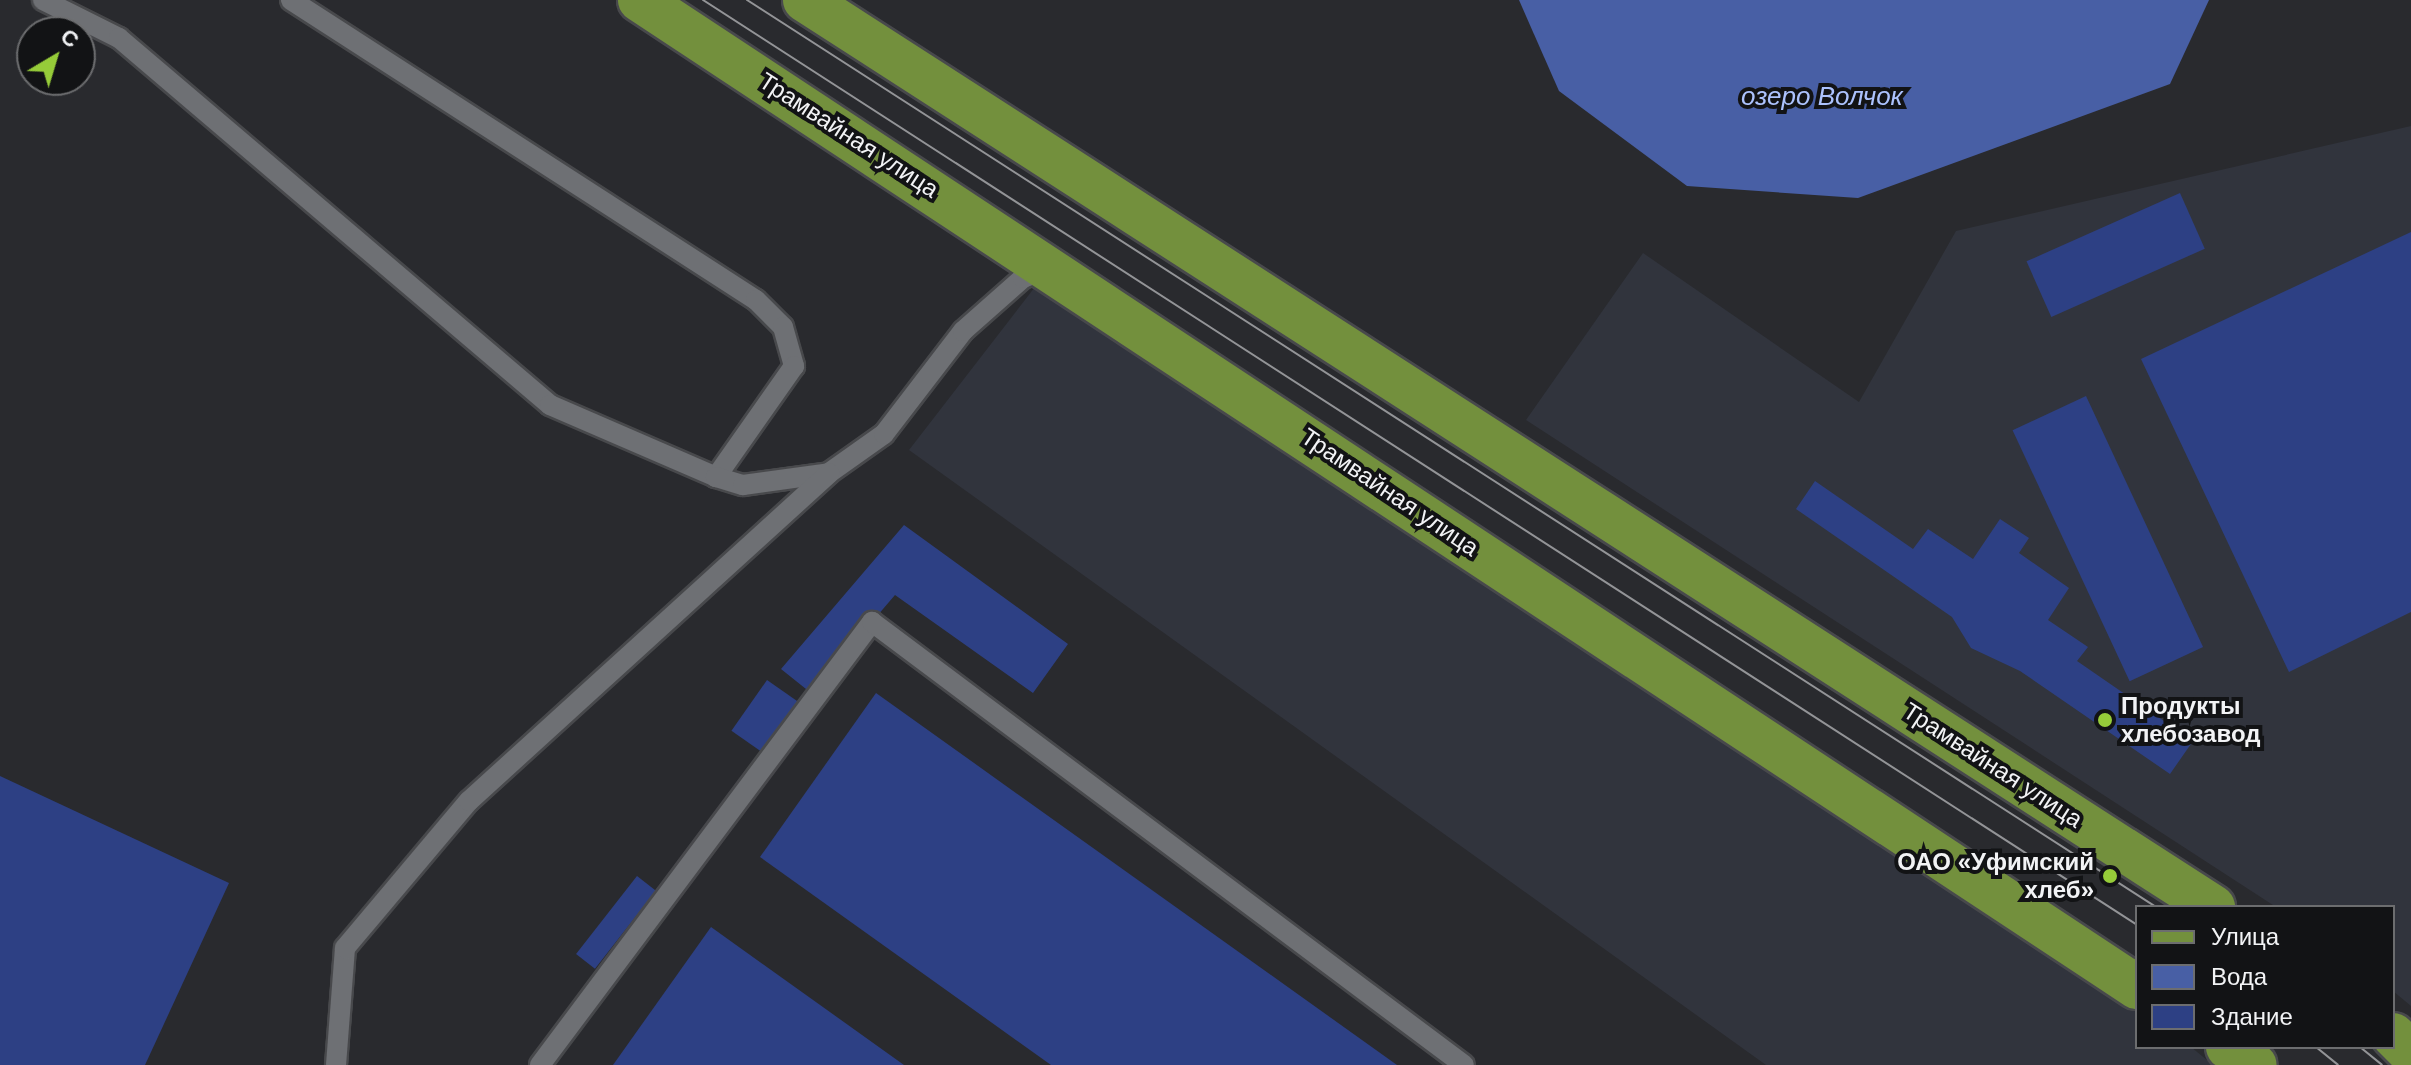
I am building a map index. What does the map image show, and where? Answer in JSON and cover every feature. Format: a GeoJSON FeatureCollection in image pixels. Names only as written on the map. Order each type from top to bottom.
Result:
{"type":"FeatureCollection","features":[{"type":"Feature","properties":{"kind":"main road","name":"Трамвайная улица"},"geometry":{"type":"LineString","coordinates":[[640,0],[1050,267],[2135,986]]}},
{"type":"Feature","properties":{"kind":"main road","name":"Трамвайная улица"},"geometry":{"type":"LineString","coordinates":[[805,0],[2210,905]]}},
{"type":"Feature","properties":{"kind":"main road"},"geometry":{"type":"LineString","coordinates":[[2395,1037],[2411,1053]]}},
{"type":"Feature","properties":{"kind":"main road"},"geometry":{"type":"LineString","coordinates":[[2231,1049],[2255,1065]]}},
{"type":"Feature","properties":{"kind":"lane"},"geometry":{"type":"LineString","coordinates":[[43,0],[119,38],[550,405],[716,477],[743,485],[829,473]]}},
{"type":"Feature","properties":{"kind":"lane"},"geometry":{"type":"LineString","coordinates":[[291,0],[756,300],[783,327],[794,366],[716,477]]}},
{"type":"Feature","properties":{"kind":"lane"},"geometry":{"type":"LineString","coordinates":[[336,1065],[345,948],[469,801],[829,473],[884,434],[963,331],[1023,278],[1050,267]]}},
{"type":"Feature","properties":{"kind":"lane"},"geometry":{"type":"LineString","coordinates":[[540,1065],[872,622],[1464,1065]]}},
{"type":"Feature","properties":{"kind":"shaded area"},"geometry":{"type":"Polygon","coordinates":[[[2411,126],[2411,1006],[2395,993],[2395,905],[2273,905],[1526,420],[1643,253],[1859,402],[1956,231],[2411,126]]]}},
{"type":"Feature","properties":{"kind":"shaded area"},"geometry":{"type":"Polygon","coordinates":[[[1038,283],[2135,1003],[2135,1049],[2193,1049],[2213,1065],[1766,1065],[909,450],[1038,283]]]}},
{"type":"Feature","properties":{"kind":"water","name":"озеро Волчок"},"geometry":{"type":"Polygon","coordinates":[[[1519,0],[2209,0],[2170,84],[1858,198],[1687,186],[1559,91],[1519,0]]]}},
{"type":"Feature","properties":{"kind":"building"},"geometry":{"type":"Polygon","coordinates":[[[2180,193],[2205,249],[2051,317],[2027,261],[2180,193]]]}},
{"type":"Feature","properties":{"kind":"building"},"geometry":{"type":"Polygon","coordinates":[[[2411,232],[2411,612],[2289,672],[2141,359],[2411,232]]]}},
{"type":"Feature","properties":{"kind":"building"},"geometry":{"type":"Polygon","coordinates":[[[2086,396],[2203,647],[2130,681],[2013,430],[2086,396]]]}},
{"type":"Feature","properties":{"kind":"building"},"geometry":{"type":"Polygon","coordinates":[[[1815,481],[1913,549],[1928,529],[1973,559],[2000,519],[2029,538],[2019,553],[2069,588],[2048,620],[2088,647],[2077,661],[2193,741],[2170,774],[2020,671],[1971,648],[1952,617],[1796,509],[1815,481]]]}},
{"type":"Feature","properties":{"kind":"building"},"geometry":{"type":"Polygon","coordinates":[[[904,525],[1068,644],[1033,693],[895,595],[811,693],[781,669],[904,525]]]}},
{"type":"Feature","properties":{"kind":"building"},"geometry":{"type":"Polygon","coordinates":[[[767,680],[798,702],[763,753],[731,731],[767,680]]]}},
{"type":"Feature","properties":{"kind":"building"},"geometry":{"type":"Polygon","coordinates":[[[876,693],[1397,1065],[1051,1065],[760,857],[876,693]]]}},
{"type":"Feature","properties":{"kind":"building"},"geometry":{"type":"Polygon","coordinates":[[[0,776],[229,883],[145,1065],[0,1065],[0,776]]]}},
{"type":"Feature","properties":{"kind":"building"},"geometry":{"type":"Polygon","coordinates":[[[637,876],[656,891],[595,969],[576,954],[637,876]]]}},
{"type":"Feature","properties":{"kind":"building"},"geometry":{"type":"Polygon","coordinates":[[[711,927],[904,1065],[613,1065],[711,927]]]}},
{"type":"Feature","properties":{"kind":"tram line"},"geometry":{"type":"LineString","coordinates":[[703,0],[2135,924]]}},
{"type":"Feature","properties":{"kind":"tram line"},"geometry":{"type":"LineString","coordinates":[[747,0],[2153,905]]}},
{"type":"Feature","properties":{"kind":"tram line"},"geometry":{"type":"LineString","coordinates":[[2318,1049],[2338,1065]]}},
{"type":"Feature","properties":{"kind":"tram line"},"geometry":{"type":"LineString","coordinates":[[2362,1049],[2382,1065]]}},
{"type":"Feature","properties":{"kind":"place","name":"Продукты хлебозавод"},"geometry":{"type":"Point","coordinates":[2105,720]}},
{"type":"Feature","properties":{"kind":"place","name":"ОАО «Уфимский хлеб»"},"geometry":{"type":"Point","coordinates":[2110,876]}}]}
